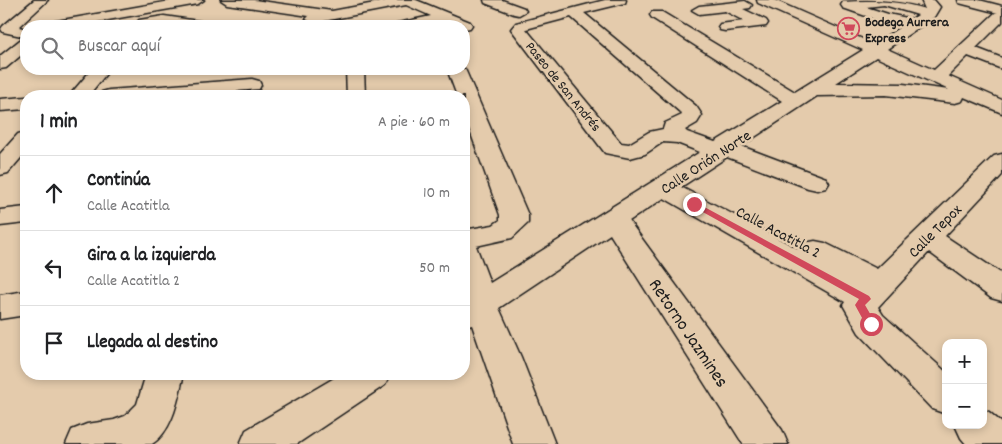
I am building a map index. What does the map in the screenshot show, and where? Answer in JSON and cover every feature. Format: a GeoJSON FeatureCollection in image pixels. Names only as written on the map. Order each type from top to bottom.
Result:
{"type":"FeatureCollection","features":[{"type":"Feature","properties":{"kind":"street"},"geometry":{"type":"LineString","coordinates":[[20,34],[8,29],[42,0]]}},
{"type":"Feature","properties":{"kind":"street"},"geometry":{"type":"LineString","coordinates":[[80,20],[158,4],[198,0]]}},
{"type":"Feature","properties":{"kind":"street"},"geometry":{"type":"LineString","coordinates":[[227,0],[331,15]]}},
{"type":"Feature","properties":{"kind":"street"},"geometry":{"type":"LineString","coordinates":[[312,19],[406,0],[453,20]]}},
{"type":"Feature","properties":{"kind":"street"},"geometry":{"type":"LineString","coordinates":[[490,0],[519,11]]}},
{"type":"Feature","properties":{"kind":"street"},"geometry":{"type":"LineString","coordinates":[[584,9],[620,0]]}},
{"type":"Feature","properties":{"kind":"street"},"geometry":{"type":"LineString","coordinates":[[964,0],[1001,9]]}},
{"type":"Feature","properties":{"kind":"street"},"geometry":{"type":"LineString","coordinates":[[993,0],[1001,9]]}},
{"type":"Feature","properties":{"kind":"street"},"geometry":{"type":"LineString","coordinates":[[699,10],[766,1],[1002,107]]}},
{"type":"Feature","properties":{"kind":"street"},"geometry":{"type":"LineString","coordinates":[[903,9],[885,1],[848,5],[885,18],[915,24]]}},
{"type":"Feature","properties":{"kind":"street"},"geometry":{"type":"LineString","coordinates":[[725,27],[761,25],[762,23],[727,7]]}},
{"type":"Feature","properties":{"kind":"street"},"geometry":{"type":"LineString","coordinates":[[870,13],[928,7]]}},
{"type":"Feature","properties":{"kind":"street","name":"Calle Orión Norte"},"geometry":{"type":"LineString","coordinates":[[472,310],[915,24],[928,7]]}},
{"type":"Feature","properties":{"kind":"street","name":"Paseo de San Andrés"},"geometry":{"type":"LineString","coordinates":[[584,9],[689,110],[692,114],[690,119],[671,133],[635,150],[622,151],[613,148],[518,29],[521,26],[584,9]]}},
{"type":"Feature","properties":{"kind":"street"},"geometry":{"type":"LineString","coordinates":[[885,18],[903,9]]}},
{"type":"Feature","properties":{"kind":"street"},"geometry":{"type":"LineString","coordinates":[[936,78],[966,50],[1001,9]]}},
{"type":"Feature","properties":{"kind":"street"},"geometry":{"type":"LineString","coordinates":[[657,14],[776,90],[806,95],[859,87],[902,89],[1002,107]]}},
{"type":"Feature","properties":{"kind":"street"},"geometry":{"type":"LineString","coordinates":[[432,20],[446,17]]}},
{"type":"Feature","properties":{"kind":"street"},"geometry":{"type":"LineString","coordinates":[[0,36],[20,35]]}},
{"type":"Feature","properties":{"kind":"street"},"geometry":{"type":"LineString","coordinates":[[0,64],[20,40]]}},
{"type":"Feature","properties":{"kind":"street"},"geometry":{"type":"LineString","coordinates":[[966,50],[1002,64]]}},
{"type":"Feature","properties":{"kind":"street"},"geometry":{"type":"LineString","coordinates":[[83,90],[97,75]]}},
{"type":"Feature","properties":{"kind":"street"},"geometry":{"type":"LineString","coordinates":[[239,75],[252,81]]}},
{"type":"Feature","properties":{"kind":"street"},"geometry":{"type":"LineString","coordinates":[[355,75],[356,90]]}},
{"type":"Feature","properties":{"kind":"street"},"geometry":{"type":"LineString","coordinates":[[458,75],[462,90]]}},
{"type":"Feature","properties":{"kind":"street"},"geometry":{"type":"LineString","coordinates":[[166,90],[252,81]]}},
{"type":"Feature","properties":{"kind":"street"},"geometry":{"type":"LineString","coordinates":[[0,105],[20,103]]}},
{"type":"Feature","properties":{"kind":"street"},"geometry":{"type":"LineString","coordinates":[[470,113],[514,215],[514,223],[502,232],[470,237]]}},
{"type":"Feature","properties":{"kind":"street"},"geometry":{"type":"LineString","coordinates":[[671,133],[818,183]]}},
{"type":"Feature","properties":{"kind":"street","name":"Calle Tepox"},"geometry":{"type":"LineString","coordinates":[[873,291],[927,237],[996,175]]}},
{"type":"Feature","properties":{"kind":"street","name":"Calle Acatitla 2"},"geometry":{"type":"LineString","coordinates":[[671,183],[873,291]]}},
{"type":"Feature","properties":{"kind":"street"},"geometry":{"type":"LineString","coordinates":[[0,218],[20,216]]}},
{"type":"Feature","properties":{"kind":"street","name":"Retorno Jazmines"},"geometry":{"type":"LineString","coordinates":[[614,220],[767,444]]}},
{"type":"Feature","properties":{"kind":"street"},"geometry":{"type":"LineString","coordinates":[[927,237],[1002,290]]}},
{"type":"Feature","properties":{"kind":"street"},"geometry":{"type":"LineString","coordinates":[[873,291],[860,305],[871,324],[942,392]]}},
{"type":"Feature","properties":{"kind":"street"},"geometry":{"type":"LineString","coordinates":[[470,295],[472,310],[503,357],[534,444]]}},
{"type":"Feature","properties":{"kind":"street"},"geometry":{"type":"LineString","coordinates":[[0,307],[20,304]]}},
{"type":"Feature","properties":{"kind":"street"},"geometry":{"type":"LineString","coordinates":[[87,444],[138,438],[152,416],[163,380]]}},
{"type":"Feature","properties":{"kind":"street"},"geometry":{"type":"LineString","coordinates":[[260,444],[300,431],[364,380]]}},
{"type":"Feature","properties":{"kind":"street"},"geometry":{"type":"LineString","coordinates":[[979,429],[995,444]]}},
{"type":"Feature","properties":{"kind":"place","name":"Bodega Aurrera Express"},"geometry":{"type":"Point","coordinates":[849,29]}},
{"type":"Feature","properties":{"kind":"route"},"geometry":{"type":"LineString","coordinates":[[694,204],[866,299],[860,305],[871,324]]}}]}
